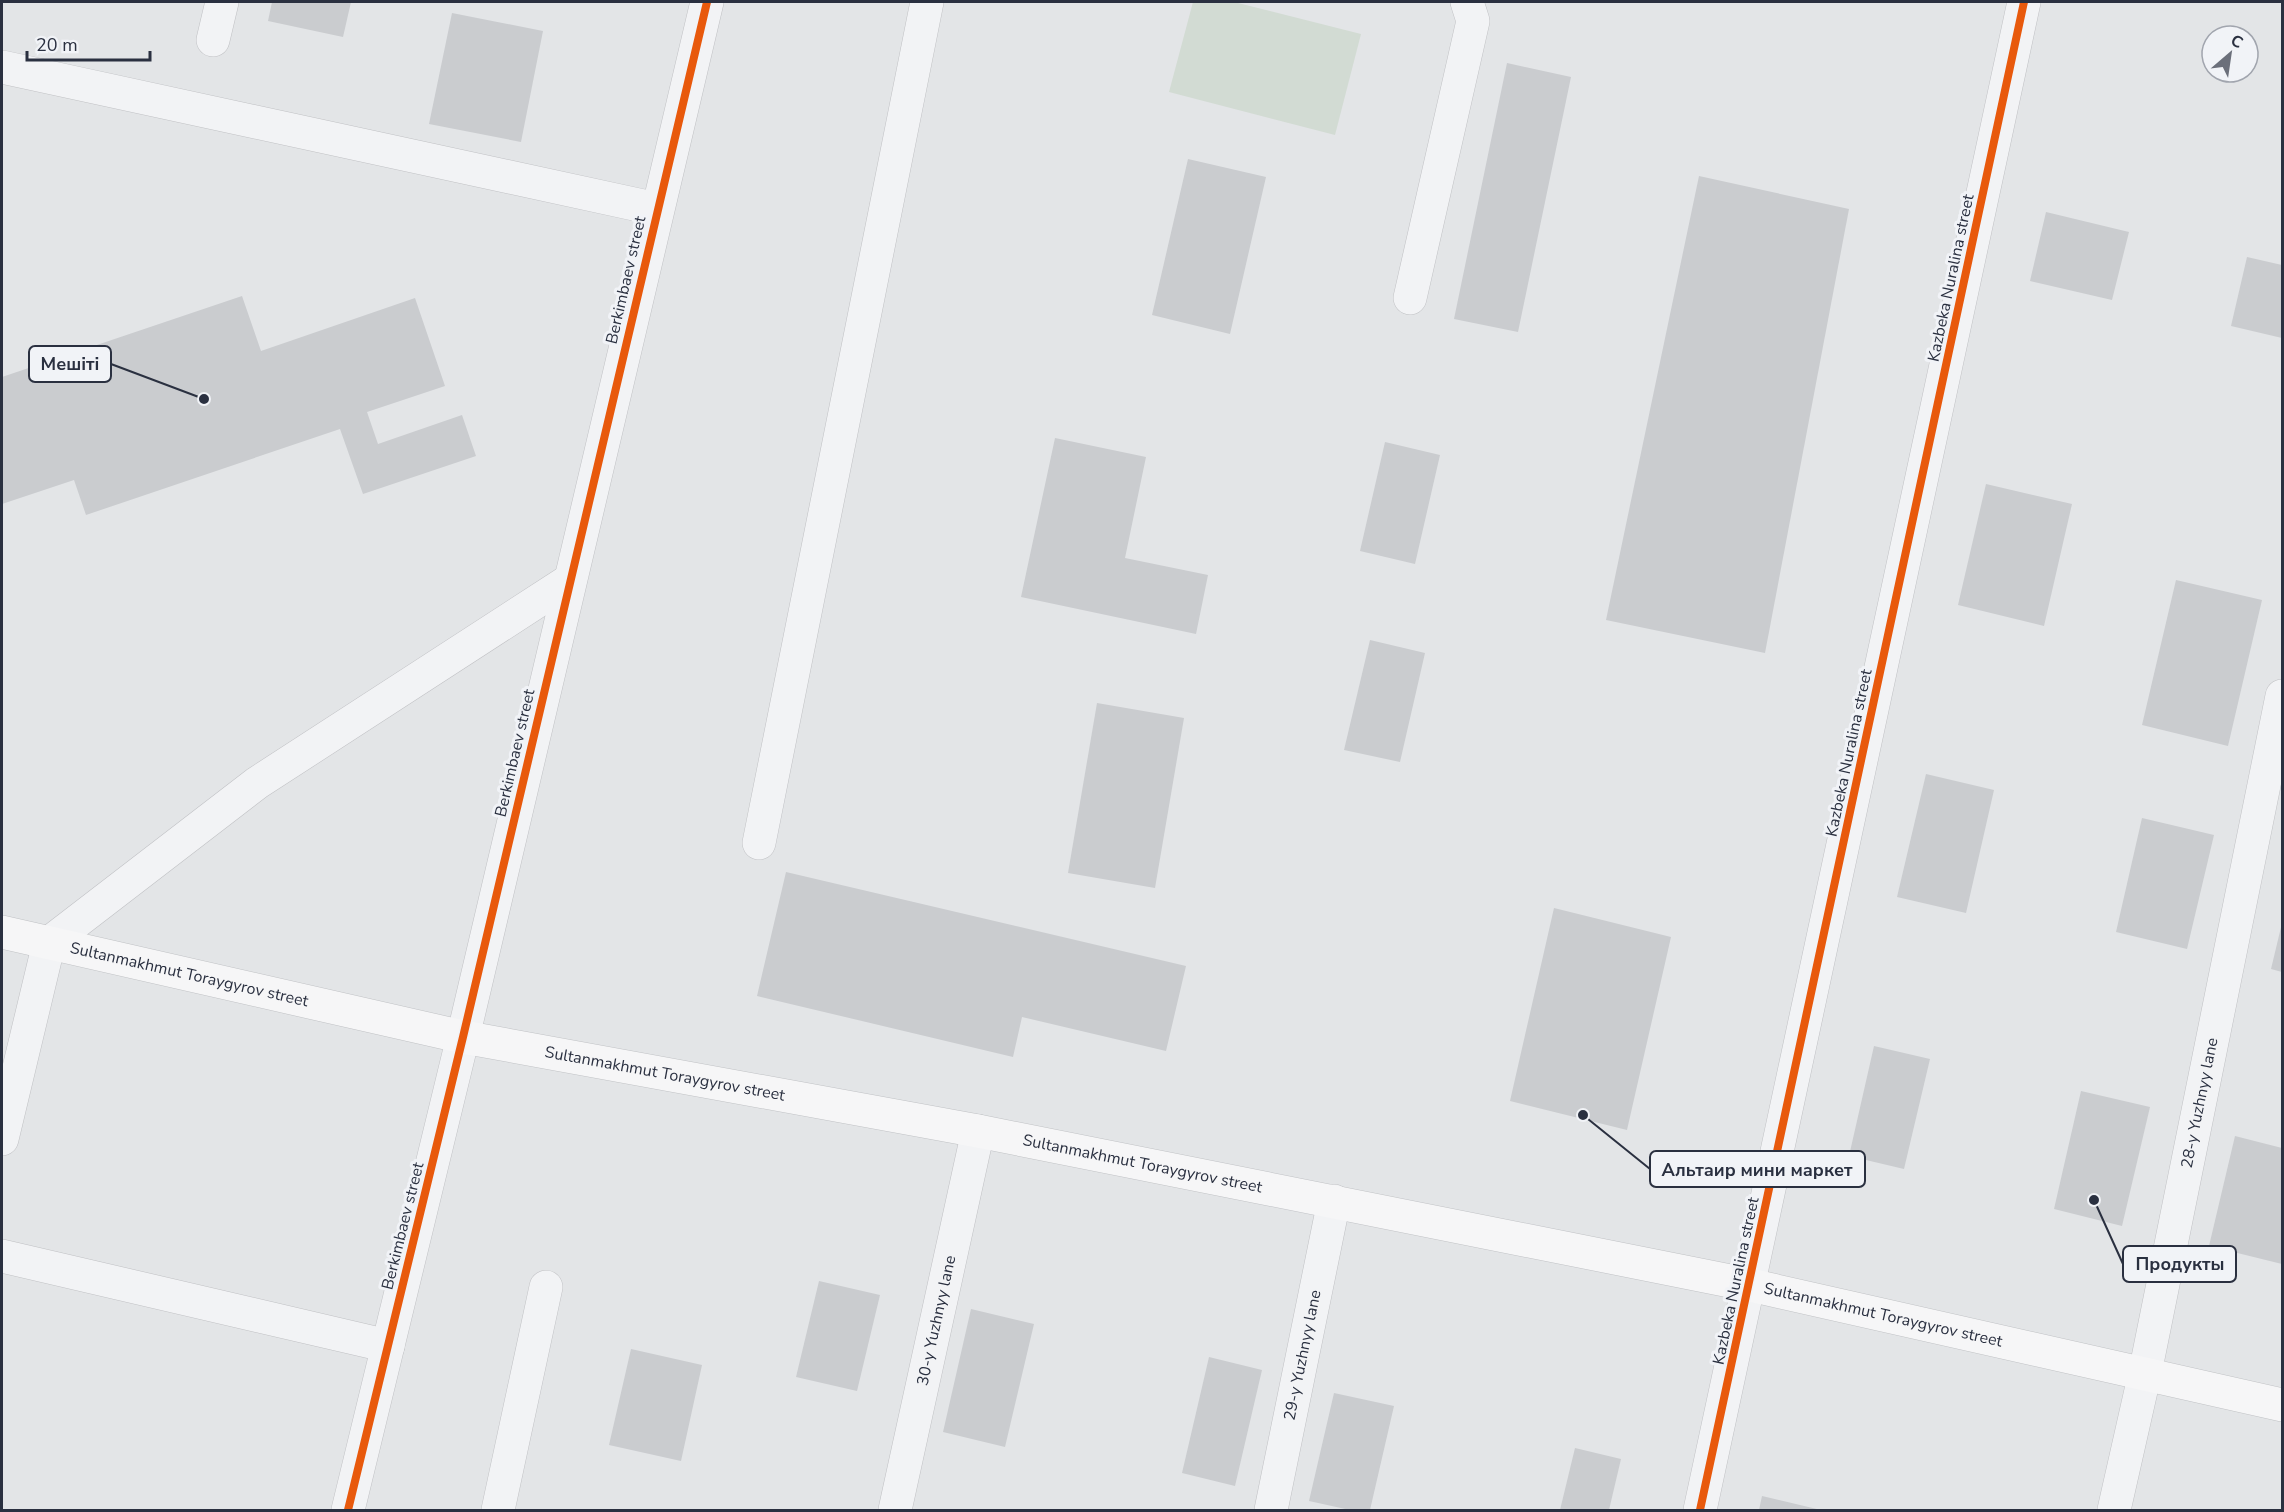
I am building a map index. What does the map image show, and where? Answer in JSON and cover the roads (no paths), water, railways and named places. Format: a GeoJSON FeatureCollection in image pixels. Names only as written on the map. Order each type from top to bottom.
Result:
{"type":"FeatureCollection","features":[{"type":"Feature","properties":{"kind":"main road","name":"Sultanmakhmut Toraygyrov street"},"geometry":{"type":"LineString","coordinates":[[2,932],[463,1037],[978,1131],[1750,1285],[2283,1405]]}},
{"type":"Feature","properties":{"kind":"street"},"geometry":{"type":"LineString","coordinates":[[213,40],[222,2]]}},
{"type":"Feature","properties":{"kind":"street","name":"Berkimbaev street"},"geometry":{"type":"LineString","coordinates":[[348,1510],[463,1037],[707,2]]}},
{"type":"Feature","properties":{"kind":"street"},"geometry":{"type":"LineString","coordinates":[[759,843],[927,2]]}},
{"type":"Feature","properties":{"kind":"street"},"geometry":{"type":"LineString","coordinates":[[1410,298],[1473,21],[1467,2]]}},
{"type":"Feature","properties":{"kind":"street","name":"Kazbeka Nuralina street"},"geometry":{"type":"LineString","coordinates":[[1700,1510],[2024,2]]}},
{"type":"Feature","properties":{"kind":"street"},"geometry":{"type":"LineString","coordinates":[[2,67],[657,209]]}},
{"type":"Feature","properties":{"kind":"street"},"geometry":{"type":"LineString","coordinates":[[2,1139],[49,943],[257,783],[570,580]]}},
{"type":"Feature","properties":{"kind":"street","name":"28-y Yuzhnyy lane"},"geometry":{"type":"LineString","coordinates":[[2114,1510],[2145,1373],[2283,696]]}},
{"type":"Feature","properties":{"kind":"street","name":"30-y Yuzhnyy lane"},"geometry":{"type":"LineString","coordinates":[[895,1510],[978,1131]]}},
{"type":"Feature","properties":{"kind":"street","name":"29-y Yuzhnyy lane"},"geometry":{"type":"LineString","coordinates":[[1271,1510],[1334,1201]]}},
{"type":"Feature","properties":{"kind":"street"},"geometry":{"type":"LineString","coordinates":[[2,1256],[388,1346]]}},
{"type":"Feature","properties":{"kind":"street"},"geometry":{"type":"LineString","coordinates":[[498,1510],[546,1287]]}},
{"type":"Feature","properties":{"kind":"place","name":"Мешіті"},"geometry":{"type":"Point","coordinates":[204,399]}},
{"type":"Feature","properties":{"kind":"place","name":"Альтаир мини маркет"},"geometry":{"type":"Point","coordinates":[1583,1115]}},
{"type":"Feature","properties":{"kind":"place","name":"Продукты"},"geometry":{"type":"Point","coordinates":[2094,1200]}}]}
